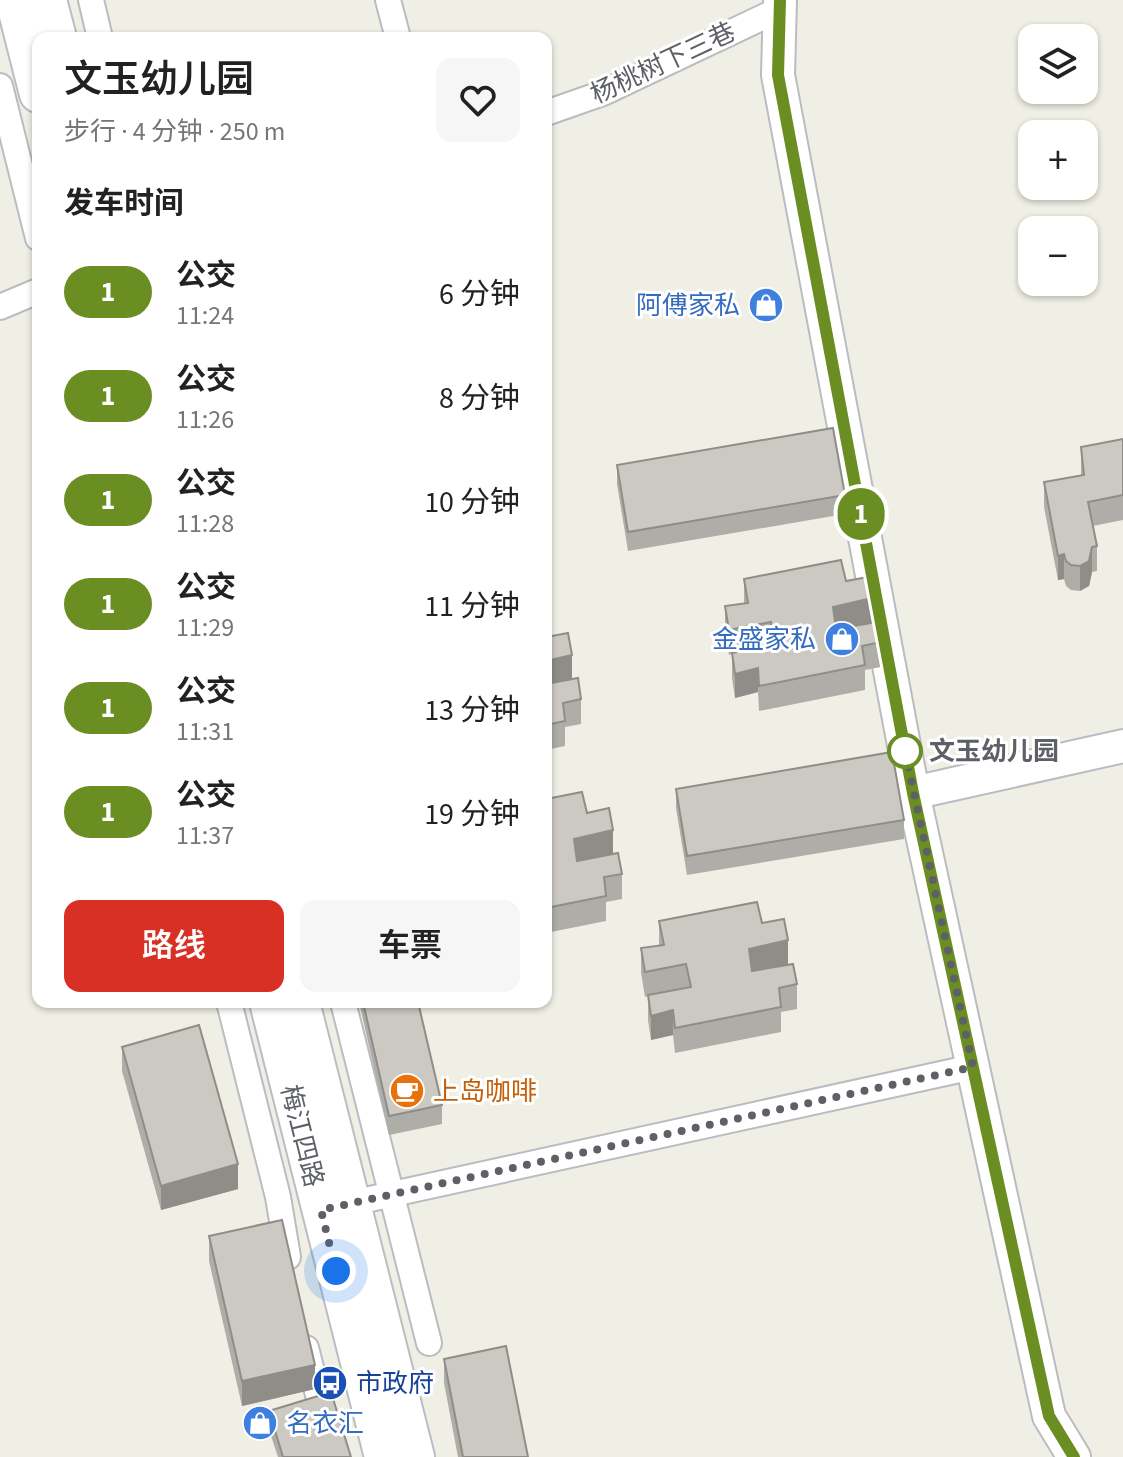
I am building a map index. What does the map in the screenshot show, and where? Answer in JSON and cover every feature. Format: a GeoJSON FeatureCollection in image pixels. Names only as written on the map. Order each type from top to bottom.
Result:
{"type":"FeatureCollection","features":[{"type":"Feature","properties":{"kind":"main road"},"geometry":{"type":"LineString","coordinates":[[14,0],[32,70]]}},
{"type":"Feature","properties":{"kind":"main road"},"geometry":{"type":"LineString","coordinates":[[48,0],[56,32]]}},
{"type":"Feature","properties":{"kind":"main road","name":"梅江四路"},"geometry":{"type":"LineString","coordinates":[[270,1008],[383,1457]]}},
{"type":"Feature","properties":{"kind":"main road","name":"梅江四路"},"geometry":{"type":"LineString","coordinates":[[303,1008],[416,1457]]}},
{"type":"Feature","properties":{"kind":"street"},"geometry":{"type":"LineString","coordinates":[[91,0],[99,32]]}},
{"type":"Feature","properties":{"kind":"street"},"geometry":{"type":"LineString","coordinates":[[388,0],[396,32]]}},
{"type":"Feature","properties":{"kind":"street"},"geometry":{"type":"LineString","coordinates":[[779,5],[778,75],[913,793],[1049,1416],[1074,1457]]}},
{"type":"Feature","properties":{"kind":"street","name":"杨桃树下三巷"},"geometry":{"type":"LineString","coordinates":[[552,111],[603,93],[779,5]]}},
{"type":"Feature","properties":{"kind":"street"},"geometry":{"type":"LineString","coordinates":[[0,86],[32,214]]}},
{"type":"Feature","properties":{"kind":"street"},"geometry":{"type":"LineString","coordinates":[[0,307],[32,294]]}},
{"type":"Feature","properties":{"kind":"street"},"geometry":{"type":"LineString","coordinates":[[913,793],[1123,746]]}},
{"type":"Feature","properties":{"kind":"street"},"geometry":{"type":"LineString","coordinates":[[231,1008],[278,1197],[293,1284]]}},
{"type":"Feature","properties":{"kind":"street"},"geometry":{"type":"LineString","coordinates":[[345,1008],[429,1343]]}},
{"type":"Feature","properties":{"kind":"street"},"geometry":{"type":"LineString","coordinates":[[321,1210],[973,1067]]}},
{"type":"Feature","properties":{"kind":"street"},"geometry":{"type":"LineString","coordinates":[[302,1328],[334,1457]]}},
{"type":"Feature","properties":{"kind":"building"},"geometry":{"type":"Polygon","coordinates":[[[833,428],[845,495],[628,532],[617,465],[833,428]]]}},
{"type":"Feature","properties":{"kind":"building"},"geometry":{"type":"Polygon","coordinates":[[[1123,439],[1123,495],[1088,502],[1097,546],[1092,547],[1089,561],[1080,566],[1071,565],[1064,554],[1058,556],[1044,482],[1084,475],[1081,447],[1123,439]]]}},
{"type":"Feature","properties":{"kind":"building"},"geometry":{"type":"Polygon","coordinates":[[[841,560],[846,581],[868,577],[872,598],[833,607],[836,629],[877,622],[881,642],[862,646],[865,665],[759,686],[758,668],[735,674],[732,653],[775,644],[771,622],[729,630],[725,606],[748,603],[744,579],[841,560]]]}},
{"type":"Feature","properties":{"kind":"building"},"geometry":{"type":"Polygon","coordinates":[[[568,633],[572,655],[552,660],[552,636],[568,633]]]}},
{"type":"Feature","properties":{"kind":"building"},"geometry":{"type":"Polygon","coordinates":[[[578,678],[581,699],[563,703],[565,721],[552,724],[552,683],[578,678]]]}},
{"type":"Feature","properties":{"kind":"building"},"geometry":{"type":"Polygon","coordinates":[[[892,752],[904,820],[687,856],[676,789],[892,752]]]}},
{"type":"Feature","properties":{"kind":"building"},"geometry":{"type":"Polygon","coordinates":[[[582,792],[587,813],[609,808],[613,830],[574,839],[577,861],[618,853],[622,874],[604,877],[606,896],[552,907],[552,798],[582,792]]]}},
{"type":"Feature","properties":{"kind":"building"},"geometry":{"type":"Polygon","coordinates":[[[757,902],[762,923],[784,919],[788,940],[749,949],[752,971],[793,964],[797,984],[779,988],[781,1007],[675,1028],[673,1010],[651,1016],[648,995],[691,987],[686,964],[645,972],[641,948],[664,945],[659,921],[757,902]]]}},
{"type":"Feature","properties":{"kind":"building","name":"上岛咖啡"},"geometry":{"type":"Polygon","coordinates":[[[364,1008],[419,1008],[442,1105],[389,1116],[364,1008]]]}},
{"type":"Feature","properties":{"kind":"building"},"geometry":{"type":"Polygon","coordinates":[[[199,1025],[238,1164],[161,1186],[122,1047],[199,1025]]]}},
{"type":"Feature","properties":{"kind":"building"},"geometry":{"type":"Polygon","coordinates":[[[282,1220],[315,1365],[242,1381],[209,1236],[282,1220]]]}},
{"type":"Feature","properties":{"kind":"building"},"geometry":{"type":"Polygon","coordinates":[[[506,1346],[528,1457],[463,1457],[444,1359],[506,1346]]]}},
{"type":"Feature","properties":{"kind":"building"},"geometry":{"type":"Polygon","coordinates":[[[331,1392],[351,1457],[283,1457],[269,1411],[331,1392]]]}},
{"type":"Feature","properties":{"kind":"bus line","name":"1"},"geometry":{"type":"LineString","coordinates":[[780,0],[778,75],[913,793],[1049,1416],[1074,1457]]}},
{"type":"Feature","properties":{"kind":"place","name":"阿傅家私"},"geometry":{"type":"Point","coordinates":[766,305]}},
{"type":"Feature","properties":{"kind":"place","name":"金盛家私"},"geometry":{"type":"Point","coordinates":[842,639]}},
{"type":"Feature","properties":{"kind":"place","name":"文玉幼儿园"},"geometry":{"type":"Point","coordinates":[905,751]}},
{"type":"Feature","properties":{"kind":"place","name":"上岛咖啡"},"geometry":{"type":"Point","coordinates":[407,1091]}},
{"type":"Feature","properties":{"kind":"place","name":"市政府"},"geometry":{"type":"Point","coordinates":[330,1383]}},
{"type":"Feature","properties":{"kind":"place","name":"名衣汇"},"geometry":{"type":"Point","coordinates":[260,1423]}},
{"type":"Feature","properties":{"kind":"route"},"geometry":{"type":"LineString","coordinates":[[336,1271],[321,1210],[973,1067],[905,751]]}}]}
